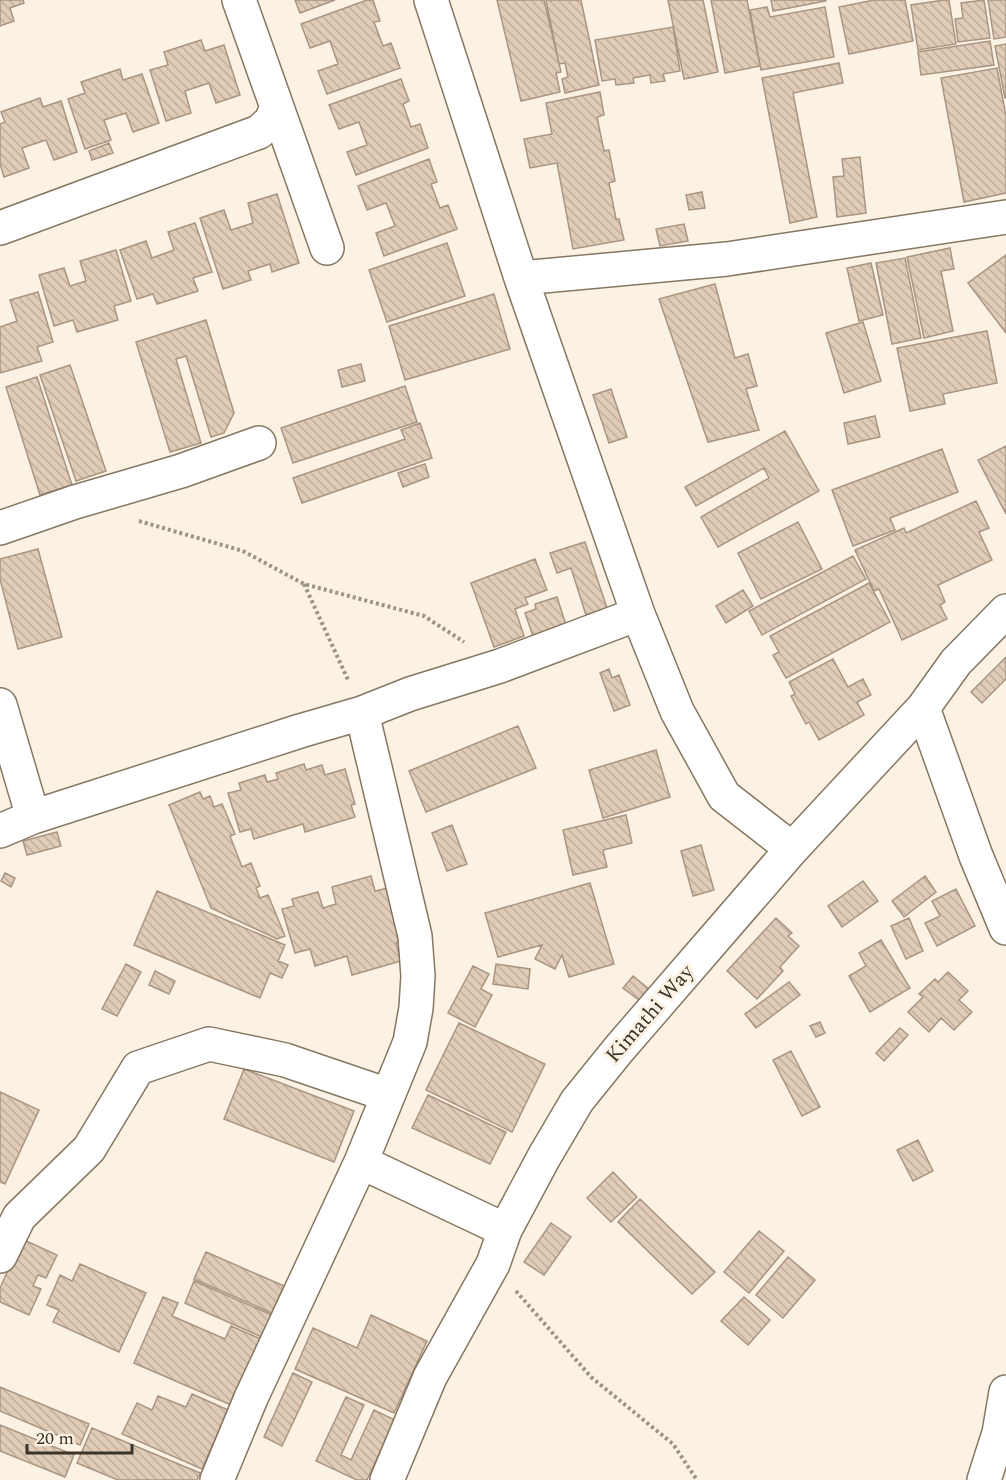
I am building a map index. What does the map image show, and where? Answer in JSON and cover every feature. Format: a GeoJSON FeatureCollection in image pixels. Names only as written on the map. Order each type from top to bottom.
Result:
{"type":"FeatureCollection","features":[{"type":"Feature","properties":{"kind":"street"},"geometry":{"type":"LineString","coordinates":[[239,0],[327,248]]}},
{"type":"Feature","properties":{"kind":"street"},"geometry":{"type":"LineString","coordinates":[[431,0],[521,278],[638,614],[678,711],[724,796],[792,849]]}},
{"type":"Feature","properties":{"kind":"street"},"geometry":{"type":"LineString","coordinates":[[0,228],[259,132],[270,121],[277,107]]}},
{"type":"Feature","properties":{"kind":"street"},"geometry":{"type":"LineString","coordinates":[[521,278],[727,259],[1006,217]]}},
{"type":"Feature","properties":{"kind":"street"},"geometry":{"type":"LineString","coordinates":[[0,528],[75,502],[181,471],[259,443]]}},
{"type":"Feature","properties":{"kind":"street","name":"Kimathi Way"},"geometry":{"type":"LineString","coordinates":[[387,1480],[430,1377],[493,1264],[505,1230],[577,1101],[619,1048],[792,849],[923,708],[956,662],[1006,611]]}},
{"type":"Feature","properties":{"kind":"street"},"geometry":{"type":"LineString","coordinates":[[0,831],[33,817],[362,713],[410,694],[500,666],[638,614]]}},
{"type":"Feature","properties":{"kind":"street"},"geometry":{"type":"LineString","coordinates":[[0,705],[33,817]]}},
{"type":"Feature","properties":{"kind":"street"},"geometry":{"type":"LineString","coordinates":[[923,708],[976,856],[1006,928]]}},
{"type":"Feature","properties":{"kind":"street"},"geometry":{"type":"LineString","coordinates":[[217,1480],[251,1398],[361,1162],[410,1042],[416,1008],[418,976],[415,936],[362,713]]}},
{"type":"Feature","properties":{"kind":"street"},"geometry":{"type":"LineString","coordinates":[[0,1256],[19,1217],[89,1149],[138,1068],[209,1044],[285,1060],[388,1095]]}},
{"type":"Feature","properties":{"kind":"street"},"geometry":{"type":"LineString","coordinates":[[361,1162],[505,1230]]}},
{"type":"Feature","properties":{"kind":"street"},"geometry":{"type":"LineString","coordinates":[[984,1480],[999,1434],[1006,1392]]}},
{"type":"Feature","properties":{"kind":"path"},"geometry":{"type":"LineString","coordinates":[[131,518],[243,551],[304,584],[424,616],[500,666]]}},
{"type":"Feature","properties":{"kind":"path"},"geometry":{"type":"LineString","coordinates":[[304,584],[362,713]]}},
{"type":"Feature","properties":{"kind":"path"},"geometry":{"type":"LineString","coordinates":[[493,1264],[591,1377],[673,1444],[697,1480]]}},
{"type":"Feature","properties":{"kind":"building"},"geometry":{"type":"Polygon","coordinates":[[[0,0],[23,0],[24,3],[10,8],[14,21],[0,26],[0,0]]]}},
{"type":"Feature","properties":{"kind":"building"},"geometry":{"type":"Polygon","coordinates":[[[295,0],[335,0],[300,13],[295,0]]]}},
{"type":"Feature","properties":{"kind":"building"},"geometry":{"type":"Polygon","coordinates":[[[367,0],[373,0],[380,21],[374,22],[383,46],[391,43],[400,68],[327,94],[318,71],[338,64],[330,41],[310,48],[301,24],[367,0]]]}},
{"type":"Feature","properties":{"kind":"building"},"geometry":{"type":"Polygon","coordinates":[[[497,0],[544,0],[561,72],[556,73],[560,92],[521,101],[497,0]]]}},
{"type":"Feature","properties":{"kind":"building"},"geometry":{"type":"Polygon","coordinates":[[[546,0],[581,0],[599,85],[565,93],[562,79],[568,77],[565,63],[559,64],[546,0]]]}},
{"type":"Feature","properties":{"kind":"building"},"geometry":{"type":"Polygon","coordinates":[[[668,0],[703,0],[718,72],[684,79],[668,0]]]}},
{"type":"Feature","properties":{"kind":"building"},"geometry":{"type":"Polygon","coordinates":[[[711,0],[747,0],[760,66],[725,73],[711,0]]]}},
{"type":"Feature","properties":{"kind":"building"},"geometry":{"type":"Polygon","coordinates":[[[771,0],[826,0],[826,1],[773,11],[771,0]]]}},
{"type":"Feature","properties":{"kind":"building"},"geometry":{"type":"Polygon","coordinates":[[[874,0],[905,0],[913,41],[849,54],[839,7],[874,0]]]}},
{"type":"Feature","properties":{"kind":"building"},"geometry":{"type":"Polygon","coordinates":[[[949,0],[956,44],[918,50],[911,5],[949,0]]]}},
{"type":"Feature","properties":{"kind":"building"},"geometry":{"type":"Polygon","coordinates":[[[984,0],[990,38],[958,42],[955,19],[963,18],[961,3],[984,0]]]}},
{"type":"Feature","properties":{"kind":"building"},"geometry":{"type":"Polygon","coordinates":[[[988,0],[1006,0],[1006,37],[994,39],[988,0]]]}},
{"type":"Feature","properties":{"kind":"building"},"geometry":{"type":"Polygon","coordinates":[[[767,7],[770,17],[825,7],[834,57],[761,70],[750,10],[767,7]]]}},
{"type":"Feature","properties":{"kind":"building"},"geometry":{"type":"Polygon","coordinates":[[[673,27],[680,71],[663,74],[665,81],[651,83],[650,75],[633,78],[634,83],[616,85],[615,79],[602,81],[595,40],[673,27]]]}},
{"type":"Feature","properties":{"kind":"building"},"geometry":{"type":"Polygon","coordinates":[[[201,40],[205,51],[224,45],[240,95],[216,103],[209,83],[185,91],[191,113],[166,121],[150,70],[168,65],[164,52],[201,40]]]}},
{"type":"Feature","properties":{"kind":"building"},"geometry":{"type":"Polygon","coordinates":[[[990,41],[994,65],[921,75],[918,52],[990,41]]]}},
{"type":"Feature","properties":{"kind":"building"},"geometry":{"type":"Polygon","coordinates":[[[1006,44],[1006,98],[1005,98],[995,46],[1006,44]]]}},
{"type":"Feature","properties":{"kind":"building"},"geometry":{"type":"Polygon","coordinates":[[[839,63],[843,83],[793,93],[817,217],[790,223],[762,78],[839,63]]]}},
{"type":"Feature","properties":{"kind":"building"},"geometry":{"type":"Polygon","coordinates":[[[997,68],[1006,116],[1006,193],[964,202],[941,78],[997,68]]]}},
{"type":"Feature","properties":{"kind":"building"},"geometry":{"type":"Polygon","coordinates":[[[120,69],[123,80],[142,74],[159,123],[133,132],[126,113],[104,120],[111,140],[85,149],[68,99],[85,93],[81,82],[120,69]]]}},
{"type":"Feature","properties":{"kind":"building"},"geometry":{"type":"Polygon","coordinates":[[[401,79],[409,101],[403,104],[411,127],[420,124],[428,148],[356,175],[347,152],[367,145],[359,122],[339,129],[329,105],[401,79]]]}},
{"type":"Feature","properties":{"kind":"building"},"geometry":{"type":"Polygon","coordinates":[[[600,92],[604,115],[597,117],[604,151],[609,150],[615,181],[609,183],[616,219],[619,219],[624,240],[573,249],[557,163],[530,168],[524,139],[552,134],[546,103],[600,92]]]}},
{"type":"Feature","properties":{"kind":"building"},"geometry":{"type":"Polygon","coordinates":[[[40,98],[43,107],[61,101],[77,152],[54,160],[46,140],[22,148],[29,168],[4,177],[0,164],[0,124],[5,122],[1,112],[40,98]]]}},
{"type":"Feature","properties":{"kind":"building"},"geometry":{"type":"Polygon","coordinates":[[[109,143],[113,153],[92,160],[89,151],[109,143]]]}},
{"type":"Feature","properties":{"kind":"building"},"geometry":{"type":"Polygon","coordinates":[[[860,157],[866,213],[837,217],[833,177],[844,176],[842,159],[860,157]]]}},
{"type":"Feature","properties":{"kind":"building"},"geometry":{"type":"Polygon","coordinates":[[[429,159],[437,182],[431,184],[440,208],[448,205],[457,229],[384,256],[376,233],[395,226],[386,203],[367,210],[358,186],[429,159]]]}},
{"type":"Feature","properties":{"kind":"building"},"geometry":{"type":"Polygon","coordinates":[[[702,192],[705,208],[689,210],[686,195],[702,192]]]}},
{"type":"Feature","properties":{"kind":"building"},"geometry":{"type":"Polygon","coordinates":[[[277,194],[299,263],[272,272],[270,264],[248,271],[251,280],[223,289],[200,218],[224,210],[231,230],[253,223],[248,203],[277,194]]]}},
{"type":"Feature","properties":{"kind":"building"},"geometry":{"type":"Polygon","coordinates":[[[195,223],[212,272],[193,278],[198,291],[157,304],[153,294],[137,299],[120,250],[146,241],[152,258],[174,250],[168,232],[195,223]]]}},
{"type":"Feature","properties":{"kind":"building"},"geometry":{"type":"Polygon","coordinates":[[[684,224],[688,241],[660,246],[656,229],[684,224]]]}},
{"type":"Feature","properties":{"kind":"building"},"geometry":{"type":"Polygon","coordinates":[[[447,243],[465,296],[387,322],[369,270],[447,243]]]}},
{"type":"Feature","properties":{"kind":"building"},"geometry":{"type":"Polygon","coordinates":[[[950,248],[954,269],[941,271],[953,331],[924,338],[907,257],[950,248]]]}},
{"type":"Feature","properties":{"kind":"building"},"geometry":{"type":"Polygon","coordinates":[[[116,250],[131,301],[114,306],[118,320],[77,332],[73,320],[54,326],[39,275],[64,268],[70,286],[86,281],[80,261],[116,250]]]}},
{"type":"Feature","properties":{"kind":"building"},"geometry":{"type":"Polygon","coordinates":[[[1006,255],[1006,333],[968,283],[1006,255]]]}},
{"type":"Feature","properties":{"kind":"building"},"geometry":{"type":"Polygon","coordinates":[[[905,258],[921,338],[892,344],[876,263],[905,258]]]}},
{"type":"Feature","properties":{"kind":"building"},"geometry":{"type":"Polygon","coordinates":[[[871,263],[883,315],[859,321],[847,268],[871,263]]]}},
{"type":"Feature","properties":{"kind":"building"},"geometry":{"type":"Polygon","coordinates":[[[715,284],[735,358],[748,354],[757,386],[746,389],[759,430],[708,442],[659,299],[715,284]]]}},
{"type":"Feature","properties":{"kind":"building"},"geometry":{"type":"Polygon","coordinates":[[[38,292],[53,342],[37,347],[42,361],[0,373],[0,327],[17,321],[10,300],[38,292]]]}},
{"type":"Feature","properties":{"kind":"building"},"geometry":{"type":"Polygon","coordinates":[[[494,294],[510,349],[405,380],[389,326],[494,294]]]}},
{"type":"Feature","properties":{"kind":"building"},"geometry":{"type":"Polygon","coordinates":[[[206,320],[234,413],[224,433],[211,437],[186,356],[176,359],[201,443],[170,452],[136,342],[206,320]]]}},
{"type":"Feature","properties":{"kind":"building"},"geometry":{"type":"Polygon","coordinates":[[[863,322],[881,381],[844,393],[826,333],[863,322]]]}},
{"type":"Feature","properties":{"kind":"building"},"geometry":{"type":"Polygon","coordinates":[[[987,331],[997,383],[943,394],[945,404],[910,411],[897,348],[987,331]]]}},
{"type":"Feature","properties":{"kind":"building"},"geometry":{"type":"Polygon","coordinates":[[[361,364],[365,381],[342,387],[338,370],[361,364]]]}},
{"type":"Feature","properties":{"kind":"building"},"geometry":{"type":"Polygon","coordinates":[[[70,365],[106,471],[76,481],[40,375],[70,365]]]}},
{"type":"Feature","properties":{"kind":"building"},"geometry":{"type":"Polygon","coordinates":[[[37,377],[72,485],[40,495],[6,387],[37,377]]]}},
{"type":"Feature","properties":{"kind":"building"},"geometry":{"type":"Polygon","coordinates":[[[405,386],[417,422],[293,463],[281,428],[405,386]]]}},
{"type":"Feature","properties":{"kind":"building"},"geometry":{"type":"Polygon","coordinates":[[[611,389],[627,437],[609,443],[593,395],[611,389]]]}},
{"type":"Feature","properties":{"kind":"building"},"geometry":{"type":"Polygon","coordinates":[[[875,416],[880,437],[848,444],[844,423],[875,416]]]}},
{"type":"Feature","properties":{"kind":"building"},"geometry":{"type":"Polygon","coordinates":[[[420,423],[432,458],[302,503],[293,478],[405,439],[401,430],[420,423]]]}},
{"type":"Feature","properties":{"kind":"building"},"geometry":{"type":"Polygon","coordinates":[[[785,431],[819,491],[718,547],[701,517],[769,478],[764,468],[696,506],[685,487],[785,431]]]}},
{"type":"Feature","properties":{"kind":"building"},"geometry":{"type":"Polygon","coordinates":[[[1006,446],[1006,514],[978,460],[1006,446]]]}},
{"type":"Feature","properties":{"kind":"building"},"geometry":{"type":"Polygon","coordinates":[[[942,449],[958,492],[890,518],[895,530],[853,546],[832,490],[942,449]]]}},
{"type":"Feature","properties":{"kind":"building"},"geometry":{"type":"Polygon","coordinates":[[[425,464],[429,477],[403,487],[398,473],[425,464]]]}},
{"type":"Feature","properties":{"kind":"building"},"geometry":{"type":"Polygon","coordinates":[[[976,501],[989,528],[979,532],[992,560],[938,585],[945,602],[940,605],[947,619],[902,640],[879,589],[874,591],[855,550],[904,528],[906,533],[976,501]]]}},
{"type":"Feature","properties":{"kind":"building"},"geometry":{"type":"Polygon","coordinates":[[[798,522],[822,569],[761,599],[738,553],[798,522]]]}},
{"type":"Feature","properties":{"kind":"building"},"geometry":{"type":"Polygon","coordinates":[[[585,542],[607,608],[586,615],[571,568],[557,573],[550,553],[585,542]]]}},
{"type":"Feature","properties":{"kind":"building"},"geometry":{"type":"Polygon","coordinates":[[[38,549],[62,637],[18,649],[0,579],[0,559],[38,549]]]}},
{"type":"Feature","properties":{"kind":"building"},"geometry":{"type":"Polygon","coordinates":[[[853,556],[866,579],[762,635],[749,611],[853,556]]]}},
{"type":"Feature","properties":{"kind":"building"},"geometry":{"type":"Polygon","coordinates":[[[535,559],[547,590],[525,598],[528,604],[515,609],[524,636],[494,647],[471,583],[535,559]]]}},
{"type":"Feature","properties":{"kind":"building"},"geometry":{"type":"Polygon","coordinates":[[[869,583],[890,622],[786,678],[773,655],[779,652],[770,636],[869,583]]]}},
{"type":"Feature","properties":{"kind":"building"},"geometry":{"type":"Polygon","coordinates":[[[743,590],[753,606],[726,623],[716,606],[743,590]]]}},
{"type":"Feature","properties":{"kind":"building"},"geometry":{"type":"Polygon","coordinates":[[[557,597],[566,625],[533,636],[525,613],[536,609],[535,604],[557,597]]]}},
{"type":"Feature","properties":{"kind":"building"},"geometry":{"type":"Polygon","coordinates":[[[1006,657],[1006,679],[982,703],[971,692],[1006,657]]]}},
{"type":"Feature","properties":{"kind":"building"},"geometry":{"type":"Polygon","coordinates":[[[833,659],[848,687],[863,679],[871,695],[857,702],[864,715],[819,740],[809,722],[806,724],[791,696],[795,694],[789,682],[833,659]]]}},
{"type":"Feature","properties":{"kind":"building"},"geometry":{"type":"Polygon","coordinates":[[[609,669],[612,678],[619,675],[630,705],[614,711],[600,673],[609,669]]]}},
{"type":"Feature","properties":{"kind":"building"},"geometry":{"type":"Polygon","coordinates":[[[518,726],[536,768],[426,812],[409,771],[518,726]]]}},
{"type":"Feature","properties":{"kind":"building"},"geometry":{"type":"Polygon","coordinates":[[[656,750],[670,797],[603,818],[589,770],[656,750]]]}},
{"type":"Feature","properties":{"kind":"building"},"geometry":{"type":"Polygon","coordinates":[[[304,764],[306,770],[322,765],[325,775],[345,769],[355,804],[351,805],[355,817],[305,832],[303,824],[254,839],[251,829],[240,832],[228,793],[241,790],[239,783],[265,775],[267,782],[278,779],[276,773],[304,764]]]}},
{"type":"Feature","properties":{"kind":"building"},"geometry":{"type":"Polygon","coordinates":[[[200,792],[203,799],[210,796],[214,807],[222,804],[235,834],[230,836],[242,867],[251,863],[260,886],[256,888],[260,898],[268,895],[285,936],[277,939],[211,908],[169,805],[200,792]]]}},
{"type":"Feature","properties":{"kind":"building"},"geometry":{"type":"Polygon","coordinates":[[[626,815],[632,843],[603,850],[607,867],[573,875],[563,830],[626,815]]]}},
{"type":"Feature","properties":{"kind":"building"},"geometry":{"type":"Polygon","coordinates":[[[452,825],[467,864],[447,871],[432,833],[452,825]]]}},
{"type":"Feature","properties":{"kind":"building"},"geometry":{"type":"Polygon","coordinates":[[[57,832],[61,846],[27,855],[23,841],[57,832]]]}},
{"type":"Feature","properties":{"kind":"building"},"geometry":{"type":"Polygon","coordinates":[[[701,845],[714,890],[693,896],[681,851],[701,845]]]}},
{"type":"Feature","properties":{"kind":"building"},"geometry":{"type":"Polygon","coordinates":[[[5,873],[15,878],[11,887],[1,881],[5,873]]]}},
{"type":"Feature","properties":{"kind":"building"},"geometry":{"type":"Polygon","coordinates":[[[371,876],[375,891],[388,888],[403,941],[396,943],[401,961],[352,975],[347,956],[315,966],[310,949],[295,953],[282,909],[294,906],[292,899],[318,892],[323,908],[336,904],[332,887],[371,876]]]}},
{"type":"Feature","properties":{"kind":"building"},"geometry":{"type":"Polygon","coordinates":[[[925,876],[936,892],[904,917],[892,901],[925,876]]]}},
{"type":"Feature","properties":{"kind":"building"},"geometry":{"type":"Polygon","coordinates":[[[863,881],[878,901],[842,927],[828,906],[863,881]]]}},
{"type":"Feature","properties":{"kind":"building"},"geometry":{"type":"Polygon","coordinates":[[[590,883],[614,964],[569,977],[562,955],[555,969],[535,959],[542,945],[498,957],[485,913],[590,883]]]}},
{"type":"Feature","properties":{"kind":"building"},"geometry":{"type":"Polygon","coordinates":[[[956,889],[975,926],[937,946],[925,923],[940,916],[932,901],[956,889]]]}},
{"type":"Feature","properties":{"kind":"building"},"geometry":{"type":"Polygon","coordinates":[[[157,891],[285,945],[278,961],[288,965],[282,978],[270,973],[260,998],[134,945],[157,891]]]}},
{"type":"Feature","properties":{"kind":"building"},"geometry":{"type":"Polygon","coordinates":[[[776,918],[792,933],[788,936],[799,946],[780,967],[783,971],[757,999],[727,971],[776,918]]]}},
{"type":"Feature","properties":{"kind":"building"},"geometry":{"type":"Polygon","coordinates":[[[909,918],[923,951],[906,959],[891,926],[909,918]]]}},
{"type":"Feature","properties":{"kind":"building"},"geometry":{"type":"Polygon","coordinates":[[[881,940],[910,988],[870,1012],[849,976],[866,966],[859,953],[881,940]]]}},
{"type":"Feature","properties":{"kind":"building"},"geometry":{"type":"Polygon","coordinates":[[[126,964],[141,972],[117,1016],[102,1009],[126,964]]]}},
{"type":"Feature","properties":{"kind":"building"},"geometry":{"type":"Polygon","coordinates":[[[496,964],[530,969],[528,989],[493,984],[496,964]]]}},
{"type":"Feature","properties":{"kind":"building"},"geometry":{"type":"Polygon","coordinates":[[[473,966],[489,974],[481,989],[492,995],[475,1027],[448,1013],[473,966]]]}},
{"type":"Feature","properties":{"kind":"building"},"geometry":{"type":"Polygon","coordinates":[[[155,971],[175,981],[169,994],[149,985],[155,971]]]}},
{"type":"Feature","properties":{"kind":"building"},"geometry":{"type":"Polygon","coordinates":[[[948,972],[968,991],[959,1000],[972,1012],[954,1030],[941,1018],[929,1032],[908,1012],[923,997],[919,994],[935,979],[938,982],[948,972]]]}},
{"type":"Feature","properties":{"kind":"building"},"geometry":{"type":"Polygon","coordinates":[[[633,976],[649,989],[639,1000],[623,988],[633,976]]]}},
{"type":"Feature","properties":{"kind":"building"},"geometry":{"type":"Polygon","coordinates":[[[789,982],[800,995],[756,1028],[745,1014],[789,982]]]}},
{"type":"Feature","properties":{"kind":"building"},"geometry":{"type":"Polygon","coordinates":[[[820,1022],[825,1033],[816,1037],[810,1026],[820,1022]]]}},
{"type":"Feature","properties":{"kind":"building"},"geometry":{"type":"Polygon","coordinates":[[[459,1023],[545,1064],[512,1132],[426,1090],[459,1023]]]}},
{"type":"Feature","properties":{"kind":"building"},"geometry":{"type":"Polygon","coordinates":[[[900,1028],[908,1035],[884,1061],[876,1053],[900,1028]]]}},
{"type":"Feature","properties":{"kind":"building"},"geometry":{"type":"Polygon","coordinates":[[[791,1051],[820,1107],[802,1116],[773,1060],[791,1051]]]}},
{"type":"Feature","properties":{"kind":"building"},"geometry":{"type":"Polygon","coordinates":[[[244,1069],[354,1111],[334,1162],[224,1119],[244,1069]]]}},
{"type":"Feature","properties":{"kind":"building"},"geometry":{"type":"Polygon","coordinates":[[[0,1092],[39,1110],[5,1184],[0,1182],[0,1092]]]}},
{"type":"Feature","properties":{"kind":"building"},"geometry":{"type":"Polygon","coordinates":[[[428,1095],[506,1132],[490,1164],[412,1128],[428,1095]]]}},
{"type":"Feature","properties":{"kind":"building"},"geometry":{"type":"Polygon","coordinates":[[[918,1140],[933,1171],[913,1181],[897,1150],[918,1140]]]}},
{"type":"Feature","properties":{"kind":"building"},"geometry":{"type":"Polygon","coordinates":[[[613,1172],[637,1197],[611,1222],[587,1198],[613,1172]]]}},
{"type":"Feature","properties":{"kind":"building"},"geometry":{"type":"Polygon","coordinates":[[[640,1199],[715,1272],[692,1294],[618,1222],[640,1199]]]}},
{"type":"Feature","properties":{"kind":"building"},"geometry":{"type":"Polygon","coordinates":[[[551,1223],[571,1237],[544,1275],[524,1262],[551,1223]]]}},
{"type":"Feature","properties":{"kind":"building"},"geometry":{"type":"Polygon","coordinates":[[[759,1231],[784,1251],[749,1293],[724,1272],[759,1231]]]}},
{"type":"Feature","properties":{"kind":"building"},"geometry":{"type":"Polygon","coordinates":[[[22,1239],[57,1255],[46,1278],[38,1275],[33,1286],[41,1289],[29,1315],[0,1302],[0,1288],[22,1239]]]}},
{"type":"Feature","properties":{"kind":"building"},"geometry":{"type":"Polygon","coordinates":[[[206,1252],[284,1286],[272,1313],[194,1279],[206,1252]]]}},
{"type":"Feature","properties":{"kind":"building"},"geometry":{"type":"Polygon","coordinates":[[[788,1257],[815,1280],[783,1318],[756,1295],[788,1257]]]}},
{"type":"Feature","properties":{"kind":"building"},"geometry":{"type":"Polygon","coordinates":[[[80,1264],[146,1293],[119,1352],[53,1322],[59,1310],[47,1305],[60,1275],[72,1281],[80,1264]]]}},
{"type":"Feature","properties":{"kind":"building"},"geometry":{"type":"Polygon","coordinates":[[[194,1281],[272,1315],[262,1337],[185,1303],[194,1281]]]}},
{"type":"Feature","properties":{"kind":"building"},"geometry":{"type":"Polygon","coordinates":[[[163,1297],[178,1303],[172,1316],[225,1339],[231,1326],[261,1339],[231,1405],[134,1363],[163,1297]]]}},
{"type":"Feature","properties":{"kind":"building"},"geometry":{"type":"Polygon","coordinates":[[[744,1297],[770,1320],[748,1345],[721,1321],[744,1297]]]}},
{"type":"Feature","properties":{"kind":"building"},"geometry":{"type":"Polygon","coordinates":[[[371,1315],[427,1341],[394,1413],[295,1369],[313,1328],[357,1348],[371,1315]]]}},
{"type":"Feature","properties":{"kind":"building"},"geometry":{"type":"Polygon","coordinates":[[[293,1373],[312,1382],[282,1446],[264,1437],[293,1373]]]}},
{"type":"Feature","properties":{"kind":"building"},"geometry":{"type":"Polygon","coordinates":[[[0,1387],[89,1424],[80,1445],[0,1411],[0,1387]]]}},
{"type":"Feature","properties":{"kind":"building"},"geometry":{"type":"Polygon","coordinates":[[[192,1394],[228,1410],[202,1469],[122,1434],[137,1403],[152,1410],[158,1396],[186,1407],[192,1394]]]}},
{"type":"Feature","properties":{"kind":"building"},"geometry":{"type":"Polygon","coordinates":[[[346,1397],[364,1405],[341,1455],[351,1460],[374,1410],[395,1420],[367,1480],[357,1480],[316,1461],[346,1397]]]}},
{"type":"Feature","properties":{"kind":"building"},"geometry":{"type":"Polygon","coordinates":[[[0,1425],[74,1455],[65,1477],[0,1451],[0,1425]]]}},
{"type":"Feature","properties":{"kind":"building"},"geometry":{"type":"Polygon","coordinates":[[[92,1428],[200,1473],[197,1480],[118,1480],[77,1463],[92,1428]]]}}]}
